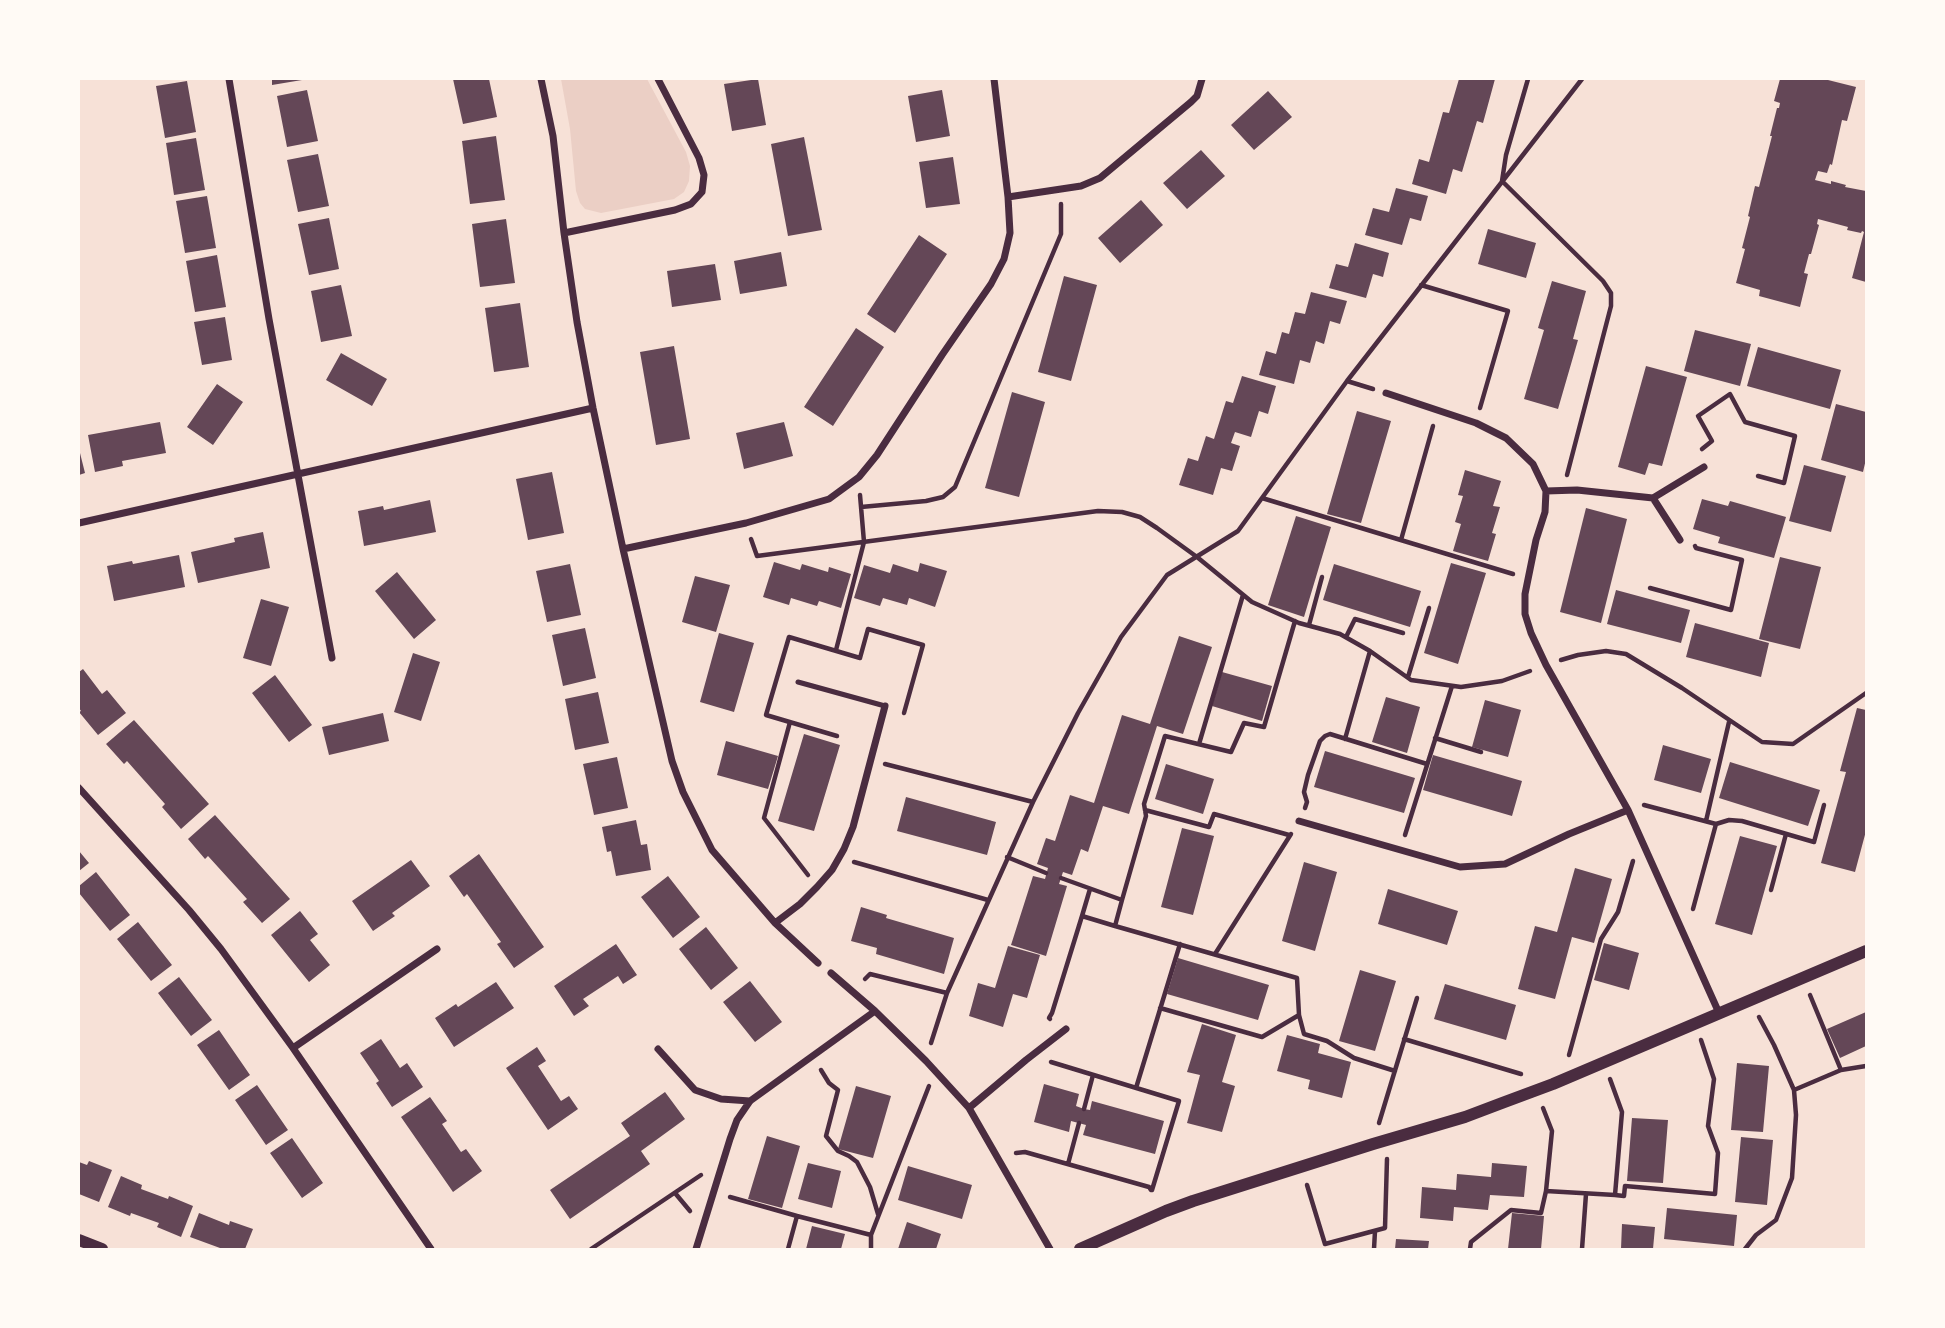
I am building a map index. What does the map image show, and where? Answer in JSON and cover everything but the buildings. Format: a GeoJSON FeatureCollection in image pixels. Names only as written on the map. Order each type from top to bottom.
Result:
{"type":"FeatureCollection","features":[{"type":"Feature","properties":{"kind":"street"},"geometry":{"type":"LineString","coordinates":[[229,79],[269,319],[332,658]]}},
{"type":"Feature","properties":{"kind":"street"},"geometry":{"type":"LineString","coordinates":[[541,79],[553,136],[577,322],[593,408],[672,761],[682,792],[712,850],[775,923],[818,963]]}},
{"type":"Feature","properties":{"kind":"street"},"geometry":{"type":"LineString","coordinates":[[564,233],[675,210],[691,204],[702,192],[704,175],[699,158],[658,79]]}},
{"type":"Feature","properties":{"kind":"street"},"geometry":{"type":"LineString","coordinates":[[623,549],[746,523],[830,499],[859,477],[877,455],[991,284],[1004,259],[1010,233],[1008,197],[994,79]]}},
{"type":"Feature","properties":{"kind":"street"},"geometry":{"type":"LineString","coordinates":[[1008,197],[1081,186],[1100,178],[1191,102],[1197,96],[1202,79]]}},
{"type":"Feature","properties":{"kind":"street"},"geometry":{"type":"LineString","coordinates":[[1385,393],[1476,423],[1506,438],[1533,464],[1546,491],[1545,512],[1536,540],[1525,594],[1525,614],[1531,633],[1546,666],[1628,810],[1718,1013]]}},
{"type":"Feature","properties":{"kind":"street"},"geometry":{"type":"LineString","coordinates":[[79,523],[593,408]]}},
{"type":"Feature","properties":{"kind":"street"},"geometry":{"type":"LineString","coordinates":[[1546,491],[1563,489],[1653,498],[1704,467]]}},
{"type":"Feature","properties":{"kind":"street"},"geometry":{"type":"LineString","coordinates":[[1653,498],[1680,540]]}},
{"type":"Feature","properties":{"kind":"street"},"geometry":{"type":"LineString","coordinates":[[775,923],[817,887],[839,858],[853,827],[885,706]]}},
{"type":"Feature","properties":{"kind":"street"},"geometry":{"type":"LineString","coordinates":[[79,788],[221,949],[293,1048],[431,1249]]}},
{"type":"Feature","properties":{"kind":"street"},"geometry":{"type":"LineString","coordinates":[[1299,821],[1460,867],[1505,864],[1628,810]]}},
{"type":"Feature","properties":{"kind":"street"},"geometry":{"type":"LineString","coordinates":[[293,1048],[437,949]]}},
{"type":"Feature","properties":{"kind":"street"},"geometry":{"type":"LineString","coordinates":[[1080,1249],[1166,1211],[1465,1117],[1604,1062],[1866,951]]}},
{"type":"Feature","properties":{"kind":"street"},"geometry":{"type":"LineString","coordinates":[[831,973],[926,1061],[969,1108],[1050,1249]]}},
{"type":"Feature","properties":{"kind":"street"},"geometry":{"type":"LineString","coordinates":[[696,1249],[722,1160],[737,1120],[750,1101],[875,1012]]}},
{"type":"Feature","properties":{"kind":"street"},"geometry":{"type":"LineString","coordinates":[[969,1108],[1066,1029]]}},
{"type":"Feature","properties":{"kind":"street"},"geometry":{"type":"LineString","coordinates":[[659,1049],[695,1090],[721,1100],[750,1101]]}},
{"type":"Feature","properties":{"kind":"street"},"geometry":{"type":"LineString","coordinates":[[79,1240],[102,1249]]}},
{"type":"Feature","properties":{"kind":"lane"},"geometry":{"type":"LineString","coordinates":[[798,682],[885,706]]}},
{"type":"Feature","properties":{"kind":"path"},"geometry":{"type":"LineString","coordinates":[[1502,181],[1506,155],[1528,79]]}},
{"type":"Feature","properties":{"kind":"path"},"geometry":{"type":"LineString","coordinates":[[926,1061],[947,993],[1007,857],[1077,713],[1121,637],[1167,575],[1238,531],[1347,381],[1583,79]]}},
{"type":"Feature","properties":{"kind":"path"},"geometry":{"type":"LineString","coordinates":[[1502,181],[1603,281],[1611,293],[1611,306],[1563,489]]}},
{"type":"Feature","properties":{"kind":"path"},"geometry":{"type":"LineString","coordinates":[[861,507],[926,501],[943,497],[954,487],[1060,234],[1062,189]]}},
{"type":"Feature","properties":{"kind":"path"},"geometry":{"type":"LineString","coordinates":[[1421,285],[1508,311],[1476,423]]}},
{"type":"Feature","properties":{"kind":"path"},"geometry":{"type":"LineString","coordinates":[[1347,381],[1385,393]]}},
{"type":"Feature","properties":{"kind":"path"},"geometry":{"type":"LineString","coordinates":[[1704,467],[1696,454],[1712,441],[1698,416],[1730,394],[1745,422],[1796,436],[1784,483],[1758,476]]}},
{"type":"Feature","properties":{"kind":"path"},"geometry":{"type":"LineString","coordinates":[[1401,540],[1437,410]]}},
{"type":"Feature","properties":{"kind":"path"},"geometry":{"type":"LineString","coordinates":[[836,650],[864,542],[859,477]]}},
{"type":"Feature","properties":{"kind":"path"},"geometry":{"type":"LineString","coordinates":[[1262,498],[1528,578]]}},
{"type":"Feature","properties":{"kind":"path"},"geometry":{"type":"LineString","coordinates":[[746,523],[757,556],[1098,511],[1122,512],[1140,517],[1197,557],[1252,602],[1295,621],[1346,637],[1411,680],[1461,687],[1502,681],[1578,655],[1606,650],[1626,654],[1762,742],[1793,744],[1866,693]]}},
{"type":"Feature","properties":{"kind":"path"},"geometry":{"type":"LineString","coordinates":[[1650,588],[1731,610],[1742,560],[1696,548],[1688,536],[1680,540]]}},
{"type":"Feature","properties":{"kind":"path"},"geometry":{"type":"LineString","coordinates":[[1309,625],[1322,577]]}},
{"type":"Feature","properties":{"kind":"path"},"geometry":{"type":"LineString","coordinates":[[1199,744],[1243,595]]}},
{"type":"Feature","properties":{"kind":"path"},"geometry":{"type":"LineString","coordinates":[[1408,677],[1429,608]]}},
{"type":"Feature","properties":{"kind":"path"},"geometry":{"type":"LineString","coordinates":[[1346,637],[1355,619],[1403,633]]}},
{"type":"Feature","properties":{"kind":"path"},"geometry":{"type":"LineString","coordinates":[[1115,926],[1146,816],[1144,804],[1165,736],[1231,752],[1244,723],[1264,727],[1295,621]]}},
{"type":"Feature","properties":{"kind":"path"},"geometry":{"type":"LineString","coordinates":[[1345,739],[1370,651]]}},
{"type":"Feature","properties":{"kind":"path"},"geometry":{"type":"LineString","coordinates":[[1400,850],[1451,686]]}},
{"type":"Feature","properties":{"kind":"path"},"geometry":{"type":"LineString","coordinates":[[790,722],[764,818],[817,887]]}},
{"type":"Feature","properties":{"kind":"path"},"geometry":{"type":"LineString","coordinates":[[1706,821],[1730,722]]}},
{"type":"Feature","properties":{"kind":"path"},"geometry":{"type":"LineString","coordinates":[[1215,954],[1299,821],[1307,802],[1304,792],[1308,775],[1320,741],[1325,736],[1330,734],[1427,764]]}},
{"type":"Feature","properties":{"kind":"path"},"geometry":{"type":"LineString","coordinates":[[1435,738],[1481,752]]}},
{"type":"Feature","properties":{"kind":"path"},"geometry":{"type":"LineString","coordinates":[[872,760],[1033,802]]}},
{"type":"Feature","properties":{"kind":"path"},"geometry":{"type":"LineString","coordinates":[[1622,799],[1716,824],[1729,820],[1742,821],[1814,842],[1824,805]]}},
{"type":"Feature","properties":{"kind":"path"},"geometry":{"type":"LineString","coordinates":[[1145,810],[1209,827],[1214,814],[1290,835]]}},
{"type":"Feature","properties":{"kind":"path"},"geometry":{"type":"LineString","coordinates":[[1685,937],[1716,824]]}},
{"type":"Feature","properties":{"kind":"path"},"geometry":{"type":"LineString","coordinates":[[1771,890],[1786,834]]}},
{"type":"Feature","properties":{"kind":"path"},"geometry":{"type":"LineString","coordinates":[[1404,1039],[1558,1081],[1601,939],[1618,912],[1640,837]]}},
{"type":"Feature","properties":{"kind":"path"},"geometry":{"type":"LineString","coordinates":[[1007,857],[1046,873]]}},
{"type":"Feature","properties":{"kind":"path"},"geometry":{"type":"LineString","coordinates":[[839,858],[988,900]]}},
{"type":"Feature","properties":{"kind":"path"},"geometry":{"type":"LineString","coordinates":[[1061,878],[1122,900]]}},
{"type":"Feature","properties":{"kind":"path"},"geometry":{"type":"LineString","coordinates":[[1066,1029],[1049,1018],[1090,890]]}},
{"type":"Feature","properties":{"kind":"path"},"geometry":{"type":"LineString","coordinates":[[1082,916],[1297,978],[1299,1015],[1304,1034],[1327,1041],[1354,1058],[1395,1071]]}},
{"type":"Feature","properties":{"kind":"path"},"geometry":{"type":"LineString","coordinates":[[1136,1088],[1180,944]]}},
{"type":"Feature","properties":{"kind":"path"},"geometry":{"type":"LineString","coordinates":[[853,992],[870,974],[947,993]]}},
{"type":"Feature","properties":{"kind":"path"},"geometry":{"type":"LineString","coordinates":[[1803,978],[1841,1070]]}},
{"type":"Feature","properties":{"kind":"path"},"geometry":{"type":"LineString","coordinates":[[1373,1144],[1417,998]]}},
{"type":"Feature","properties":{"kind":"path"},"geometry":{"type":"LineString","coordinates":[[1745,1249],[1756,1234],[1776,1220],[1792,1178],[1796,1115],[1794,1090],[1750,1001]]}},
{"type":"Feature","properties":{"kind":"path"},"geometry":{"type":"LineString","coordinates":[[1160,1008],[1262,1037],[1299,1015]]}},
{"type":"Feature","properties":{"kind":"path"},"geometry":{"type":"LineString","coordinates":[[1546,1191],[1624,1196],[1625,1186],[1715,1194],[1718,1153],[1708,1126],[1714,1079],[1695,1024]]}},
{"type":"Feature","properties":{"kind":"path"},"geometry":{"type":"LineString","coordinates":[[1030,1056],[1179,1101],[1152,1190]]}},
{"type":"Feature","properties":{"kind":"path"},"geometry":{"type":"LineString","coordinates":[[812,1057],[829,1083],[838,1090],[826,1136],[838,1151],[858,1162],[870,1187],[878,1215]]}},
{"type":"Feature","properties":{"kind":"path"},"geometry":{"type":"LineString","coordinates":[[1604,1062],[1622,1112],[1615,1195]]}},
{"type":"Feature","properties":{"kind":"path"},"geometry":{"type":"LineString","coordinates":[[1794,1090],[1841,1070],[1866,1066]]}},
{"type":"Feature","properties":{"kind":"path"},"geometry":{"type":"LineString","coordinates":[[871,1249],[871,1235],[878,1215],[934,1071]]}},
{"type":"Feature","properties":{"kind":"path"},"geometry":{"type":"LineString","coordinates":[[1084,1109],[1093,1075]]}},
{"type":"Feature","properties":{"kind":"path"},"geometry":{"type":"LineString","coordinates":[[1470,1249],[1471,1242],[1511,1210],[1541,1213],[1552,1131],[1536,1090]]}},
{"type":"Feature","properties":{"kind":"path"},"geometry":{"type":"LineString","coordinates":[[1068,1164],[1079,1123]]}},
{"type":"Feature","properties":{"kind":"path"},"geometry":{"type":"LineString","coordinates":[[1302,1167],[1325,1244],[1376,1231],[1385,1228],[1388,1140]]}},
{"type":"Feature","properties":{"kind":"path"},"geometry":{"type":"LineString","coordinates":[[997,1155],[1025,1152],[1149,1187],[1166,1211]]}},
{"type":"Feature","properties":{"kind":"path"},"geometry":{"type":"LineString","coordinates":[[592,1249],[722,1160]]}},
{"type":"Feature","properties":{"kind":"path"},"geometry":{"type":"LineString","coordinates":[[714,1192],[871,1235]]}},
{"type":"Feature","properties":{"kind":"path"},"geometry":{"type":"LineString","coordinates":[[1582,1249],[1586,1194]]}},
{"type":"Feature","properties":{"kind":"path"},"geometry":{"type":"LineString","coordinates":[[788,1249],[797,1216]]}},
{"type":"Feature","properties":{"kind":"path"},"geometry":{"type":"LineString","coordinates":[[1374,1249],[1376,1231]]}},
{"type":"Feature","properties":{"kind":"shaded area"},"geometry":{"type":"Polygon","coordinates":[[[561,79],[647,79],[686,152],[690,166],[689,181],[684,192],[674,199],[601,213],[585,209],[576,191],[570,129],[561,79]]]}}]}
